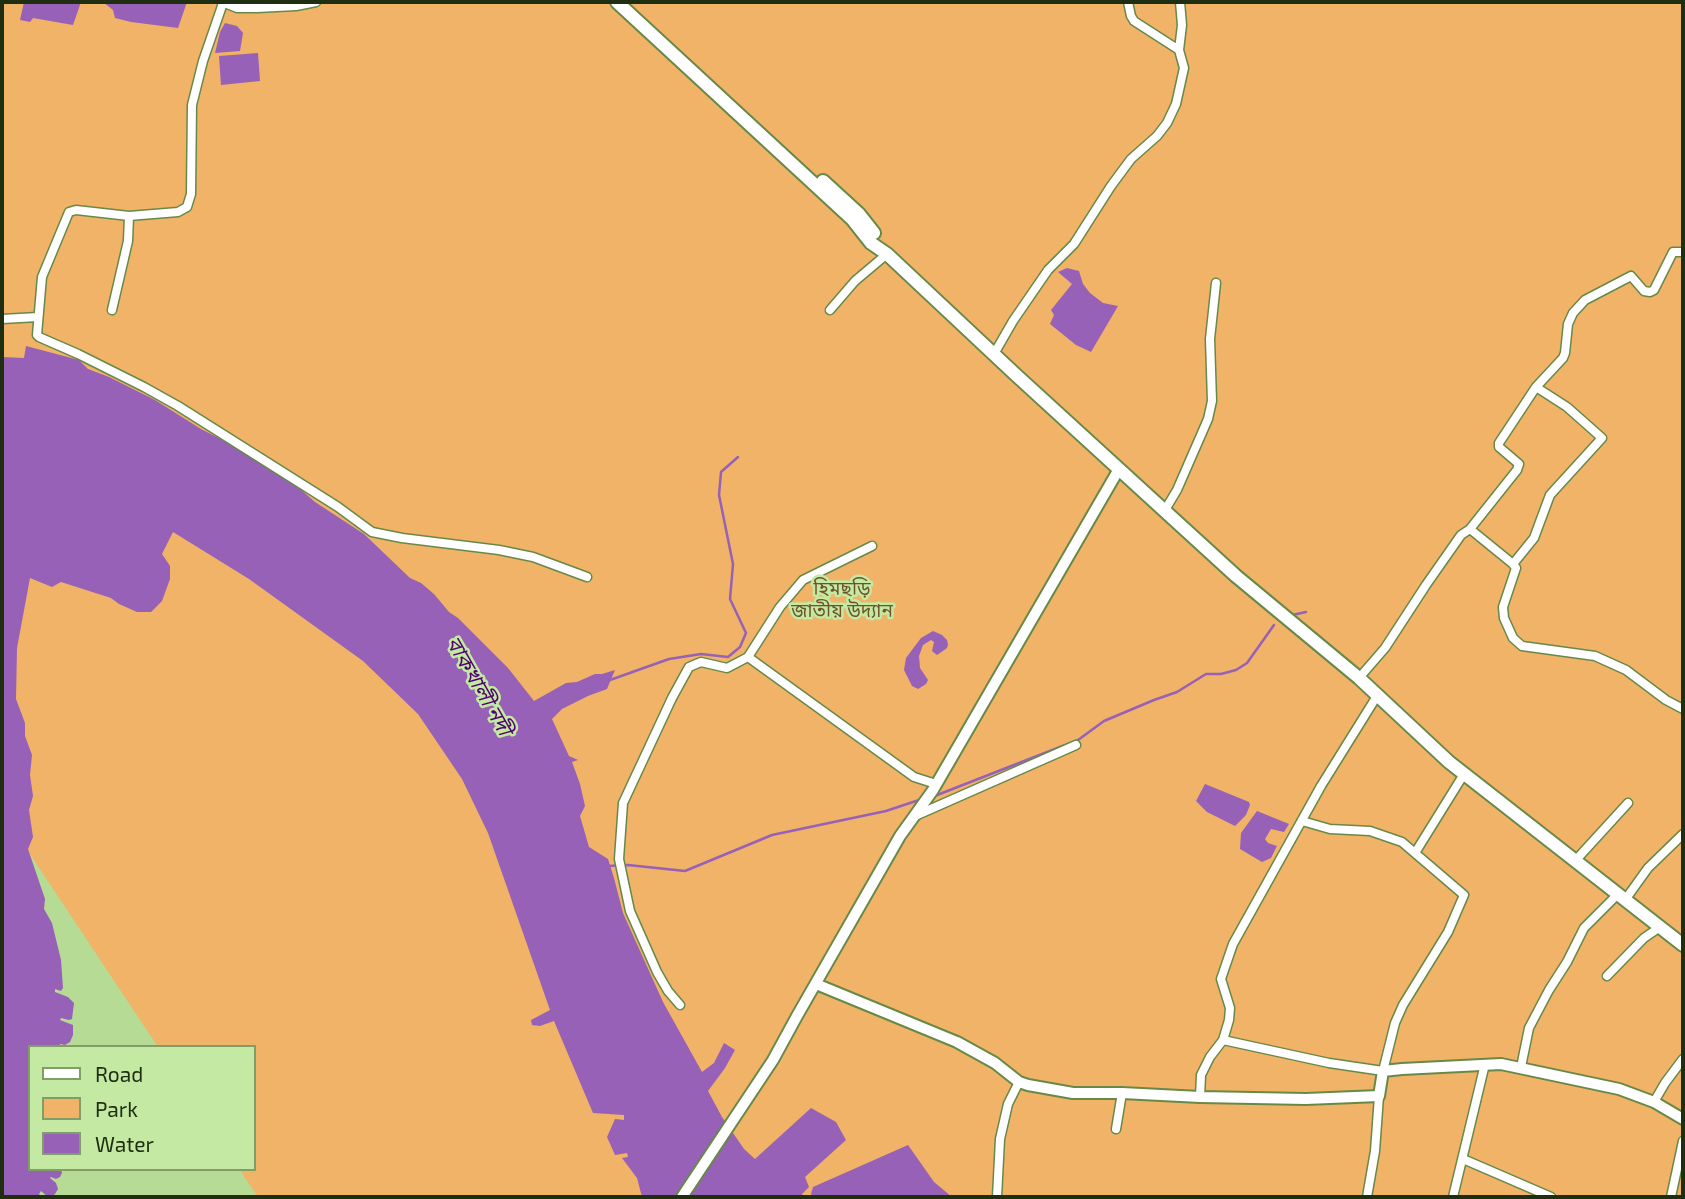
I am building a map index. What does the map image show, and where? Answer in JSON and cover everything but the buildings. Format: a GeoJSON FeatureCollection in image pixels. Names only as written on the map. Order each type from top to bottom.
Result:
{"type":"FeatureCollection","features":[{"type":"Feature","properties":{"kind":"main road"},"geometry":{"type":"LineString","coordinates":[[617,2],[852,219],[871,243],[887,254],[1236,576],[1359,678],[1464,774],[1683,945]]}},
{"type":"Feature","properties":{"kind":"main road"},"geometry":{"type":"LineString","coordinates":[[626,2],[859,214],[887,254]]}},
{"type":"Feature","properties":{"kind":"street"},"geometry":{"type":"LineString","coordinates":[[316,2],[257,8],[237,8],[223,2],[192,104],[191,194],[187,206],[178,212],[129,216],[76,210],[69,212],[42,277],[36,332],[39,337],[78,354],[178,406],[338,507],[372,532],[533,557],[587,577]]}},
{"type":"Feature","properties":{"kind":"street"},"geometry":{"type":"LineString","coordinates":[[1128,2],[1134,21],[1179,50]]}},
{"type":"Feature","properties":{"kind":"street"},"geometry":{"type":"LineString","coordinates":[[993,354],[1048,270],[1074,244],[1131,159],[1157,136],[1167,123],[1176,104],[1184,68],[1179,50],[1182,25],[1180,2]]}},
{"type":"Feature","properties":{"kind":"street"},"geometry":{"type":"LineString","coordinates":[[112,310],[128,240],[129,216]]}},
{"type":"Feature","properties":{"kind":"street"},"geometry":{"type":"LineString","coordinates":[[1359,678],[1385,648],[1461,535],[1470,529],[1517,470],[1519,464],[1499,447],[1499,443],[1536,387],[1563,358],[1570,318],[1585,300],[1631,276],[1644,291],[1654,290],[1673,251],[1683,252]]}},
{"type":"Feature","properties":{"kind":"street"},"geometry":{"type":"LineString","coordinates":[[830,310],[855,281],[887,254]]}},
{"type":"Feature","properties":{"kind":"street"},"geometry":{"type":"LineString","coordinates":[[1165,510],[1208,419],[1212,401],[1210,339],[1216,283]]}},
{"type":"Feature","properties":{"kind":"street"},"geometry":{"type":"LineString","coordinates":[[2,319],[38,317]]}},
{"type":"Feature","properties":{"kind":"street"},"geometry":{"type":"LineString","coordinates":[[1513,564],[1534,538],[1550,495],[1602,438],[1567,407],[1536,387]]}},
{"type":"Feature","properties":{"kind":"street"},"geometry":{"type":"LineString","coordinates":[[682,1197],[773,1060],[900,836],[924,804],[1119,469]]}},
{"type":"Feature","properties":{"kind":"street"},"geometry":{"type":"LineString","coordinates":[[1470,529],[1516,568],[1503,607],[1504,618],[1513,638],[1522,646],[1595,656],[1626,670],[1666,700],[1683,709]]}},
{"type":"Feature","properties":{"kind":"street"},"geometry":{"type":"LineString","coordinates":[[680,1005],[657,972],[629,911],[619,859],[623,803],[689,667],[701,662],[727,668],[748,657],[780,607],[803,580],[872,546]]}},
{"type":"Feature","properties":{"kind":"street"},"geometry":{"type":"LineString","coordinates":[[748,657],[914,777],[934,787]]}},
{"type":"Feature","properties":{"kind":"street"},"geometry":{"type":"LineString","coordinates":[[1200,1097],[1201,1075],[1210,1056],[1223,1040],[1229,1020],[1230,1008],[1222,979],[1224,968],[1244,923],[1321,786],[1377,696]]}},
{"type":"Feature","properties":{"kind":"street"},"geometry":{"type":"LineString","coordinates":[[915,816],[1076,745]]}},
{"type":"Feature","properties":{"kind":"street"},"geometry":{"type":"LineString","coordinates":[[1415,853],[1464,774]]}},
{"type":"Feature","properties":{"kind":"street"},"geometry":{"type":"LineString","coordinates":[[1575,861],[1628,803]]}},
{"type":"Feature","properties":{"kind":"street"},"geometry":{"type":"LineString","coordinates":[[1302,821],[1330,828],[1370,831],[1402,842],[1464,895],[1448,932],[1403,1005],[1395,1023],[1378,1096],[1375,1151],[1367,1197]]}},
{"type":"Feature","properties":{"kind":"street"},"geometry":{"type":"LineString","coordinates":[[1521,1068],[1529,1028],[1584,928],[1621,897],[1683,834]]}},
{"type":"Feature","properties":{"kind":"street"},"geometry":{"type":"LineString","coordinates":[[1607,976],[1644,938],[1660,927]]}},
{"type":"Feature","properties":{"kind":"street"},"geometry":{"type":"LineString","coordinates":[[816,984],[957,1042],[995,1063],[1028,1086],[1073,1093],[1200,1097],[1306,1099],[1378,1096]]}},
{"type":"Feature","properties":{"kind":"street"},"geometry":{"type":"LineString","coordinates":[[1223,1040],[1329,1063],[1383,1071],[1500,1064],[1619,1088],[1654,1102],[1683,1119]]}},
{"type":"Feature","properties":{"kind":"street"},"geometry":{"type":"LineString","coordinates":[[1654,1102],[1683,1059]]}},
{"type":"Feature","properties":{"kind":"street"},"geometry":{"type":"LineString","coordinates":[[1453,1197],[1485,1064]]}},
{"type":"Feature","properties":{"kind":"street"},"geometry":{"type":"LineString","coordinates":[[997,1197],[1002,1131],[1008,1104],[1019,1082]]}},
{"type":"Feature","properties":{"kind":"street"},"geometry":{"type":"LineString","coordinates":[[1116,1129],[1122,1093]]}},
{"type":"Feature","properties":{"kind":"street"},"geometry":{"type":"LineString","coordinates":[[1671,1197],[1683,1141]]}},
{"type":"Feature","properties":{"kind":"street"},"geometry":{"type":"LineString","coordinates":[[1463,1159],[1551,1197]]}},
{"type":"Feature","properties":{"kind":"green space","name":"হিমছড়ি জাতীয় উদ্যান"},"geometry":{"type":"Polygon","coordinates":[[[2,2],[1683,2],[1683,1197],[258,1197],[240,1171],[256,1171],[256,1045],[157,1045],[6,818],[2,795],[2,2]]]}},
{"type":"Feature","properties":{"kind":"water"},"geometry":{"type":"Polygon","coordinates":[[[24,2],[81,2],[73,25],[33,18],[30,22],[20,20],[24,2]]]}},
{"type":"Feature","properties":{"kind":"water"},"geometry":{"type":"Polygon","coordinates":[[[103,2],[187,2],[178,28],[115,18],[113,10],[103,2]]]}},
{"type":"Feature","properties":{"kind":"water"},"geometry":{"type":"Polygon","coordinates":[[[225,23],[237,26],[243,33],[240,51],[215,53],[225,23]]]}},
{"type":"Feature","properties":{"kind":"water"},"geometry":{"type":"Polygon","coordinates":[[[258,53],[260,81],[221,85],[219,56],[258,53]]]}},
{"type":"Feature","properties":{"kind":"water"},"geometry":{"type":"Polygon","coordinates":[[[1067,268],[1079,271],[1083,284],[1103,303],[1118,306],[1091,352],[1076,345],[1050,324],[1054,315],[1051,310],[1072,284],[1058,272],[1067,268]]]}},
{"type":"Feature","properties":{"kind":"water","name":"বাকখালী নদী"},"geometry":{"type":"Polygon","coordinates":[[[26,346],[79,360],[88,369],[155,400],[201,429],[242,450],[299,488],[315,502],[364,534],[410,578],[434,594],[449,612],[508,668],[534,701],[566,683],[615,670],[607,689],[562,709],[552,719],[569,756],[578,760],[572,762],[585,806],[580,816],[589,847],[608,859],[623,913],[663,1002],[702,1072],[714,1063],[724,1043],[735,1050],[708,1091],[744,1149],[755,1159],[811,1108],[836,1122],[846,1140],[805,1177],[809,1187],[802,1194],[803,1197],[642,1197],[637,1178],[622,1158],[628,1157],[627,1153],[615,1155],[607,1137],[615,1119],[624,1120],[624,1115],[593,1113],[554,1021],[540,1026],[532,1025],[531,1020],[550,1010],[488,833],[462,779],[418,714],[363,661],[249,579],[173,532],[162,554],[170,566],[170,579],[162,601],[151,612],[137,612],[111,598],[61,582],[52,587],[30,578],[17,648],[16,699],[32,755],[30,775],[33,796],[29,810],[33,837],[28,849],[61,960],[63,988],[61,991],[55,989],[55,992],[68,997],[74,1003],[72,1019],[60,1020],[73,1025],[73,1035],[65,1045],[28,1045],[28,1171],[62,1171],[60,1177],[50,1178],[58,1189],[51,1197],[41,1191],[39,1194],[42,1197],[2,1197],[2,357],[24,358],[26,346]]]}},
{"type":"Feature","properties":{"kind":"water"},"geometry":{"type":"Polygon","coordinates":[[[933,631],[942,635],[948,645],[937,655],[932,651],[934,642],[931,640],[923,645],[919,656],[920,668],[928,680],[918,689],[912,686],[904,670],[906,658],[921,638],[933,631]]]}},
{"type":"Feature","properties":{"kind":"water"},"geometry":{"type":"Polygon","coordinates":[[[1205,784],[1249,802],[1246,815],[1235,826],[1207,812],[1196,801],[1205,784]]]}},
{"type":"Feature","properties":{"kind":"water"},"geometry":{"type":"Polygon","coordinates":[[[1257,811],[1289,824],[1284,832],[1271,829],[1265,839],[1277,846],[1271,858],[1262,862],[1240,849],[1241,833],[1257,811]]]}},
{"type":"Feature","properties":{"kind":"water"},"geometry":{"type":"Polygon","coordinates":[[[908,1145],[934,1182],[952,1197],[813,1197],[811,1194],[813,1187],[908,1145]]]}},
{"type":"Feature","properties":{"kind":"waterway"},"geometry":{"type":"LineString","coordinates":[[610,680],[669,659],[701,654],[728,657],[740,647],[746,633],[730,599],[733,564],[719,495],[721,472],[738,457]]}},
{"type":"Feature","properties":{"kind":"waterway"},"geometry":{"type":"LineString","coordinates":[[1292,615],[1306,612]]}},
{"type":"Feature","properties":{"kind":"waterway"},"geometry":{"type":"LineString","coordinates":[[932,797],[1078,740],[1104,721],[1177,692],[1206,674],[1236,670],[1247,663],[1274,625]]}},
{"type":"Feature","properties":{"kind":"waterway"},"geometry":{"type":"LineString","coordinates":[[608,866],[628,865],[685,871],[772,835],[886,811],[919,800]]}}]}
